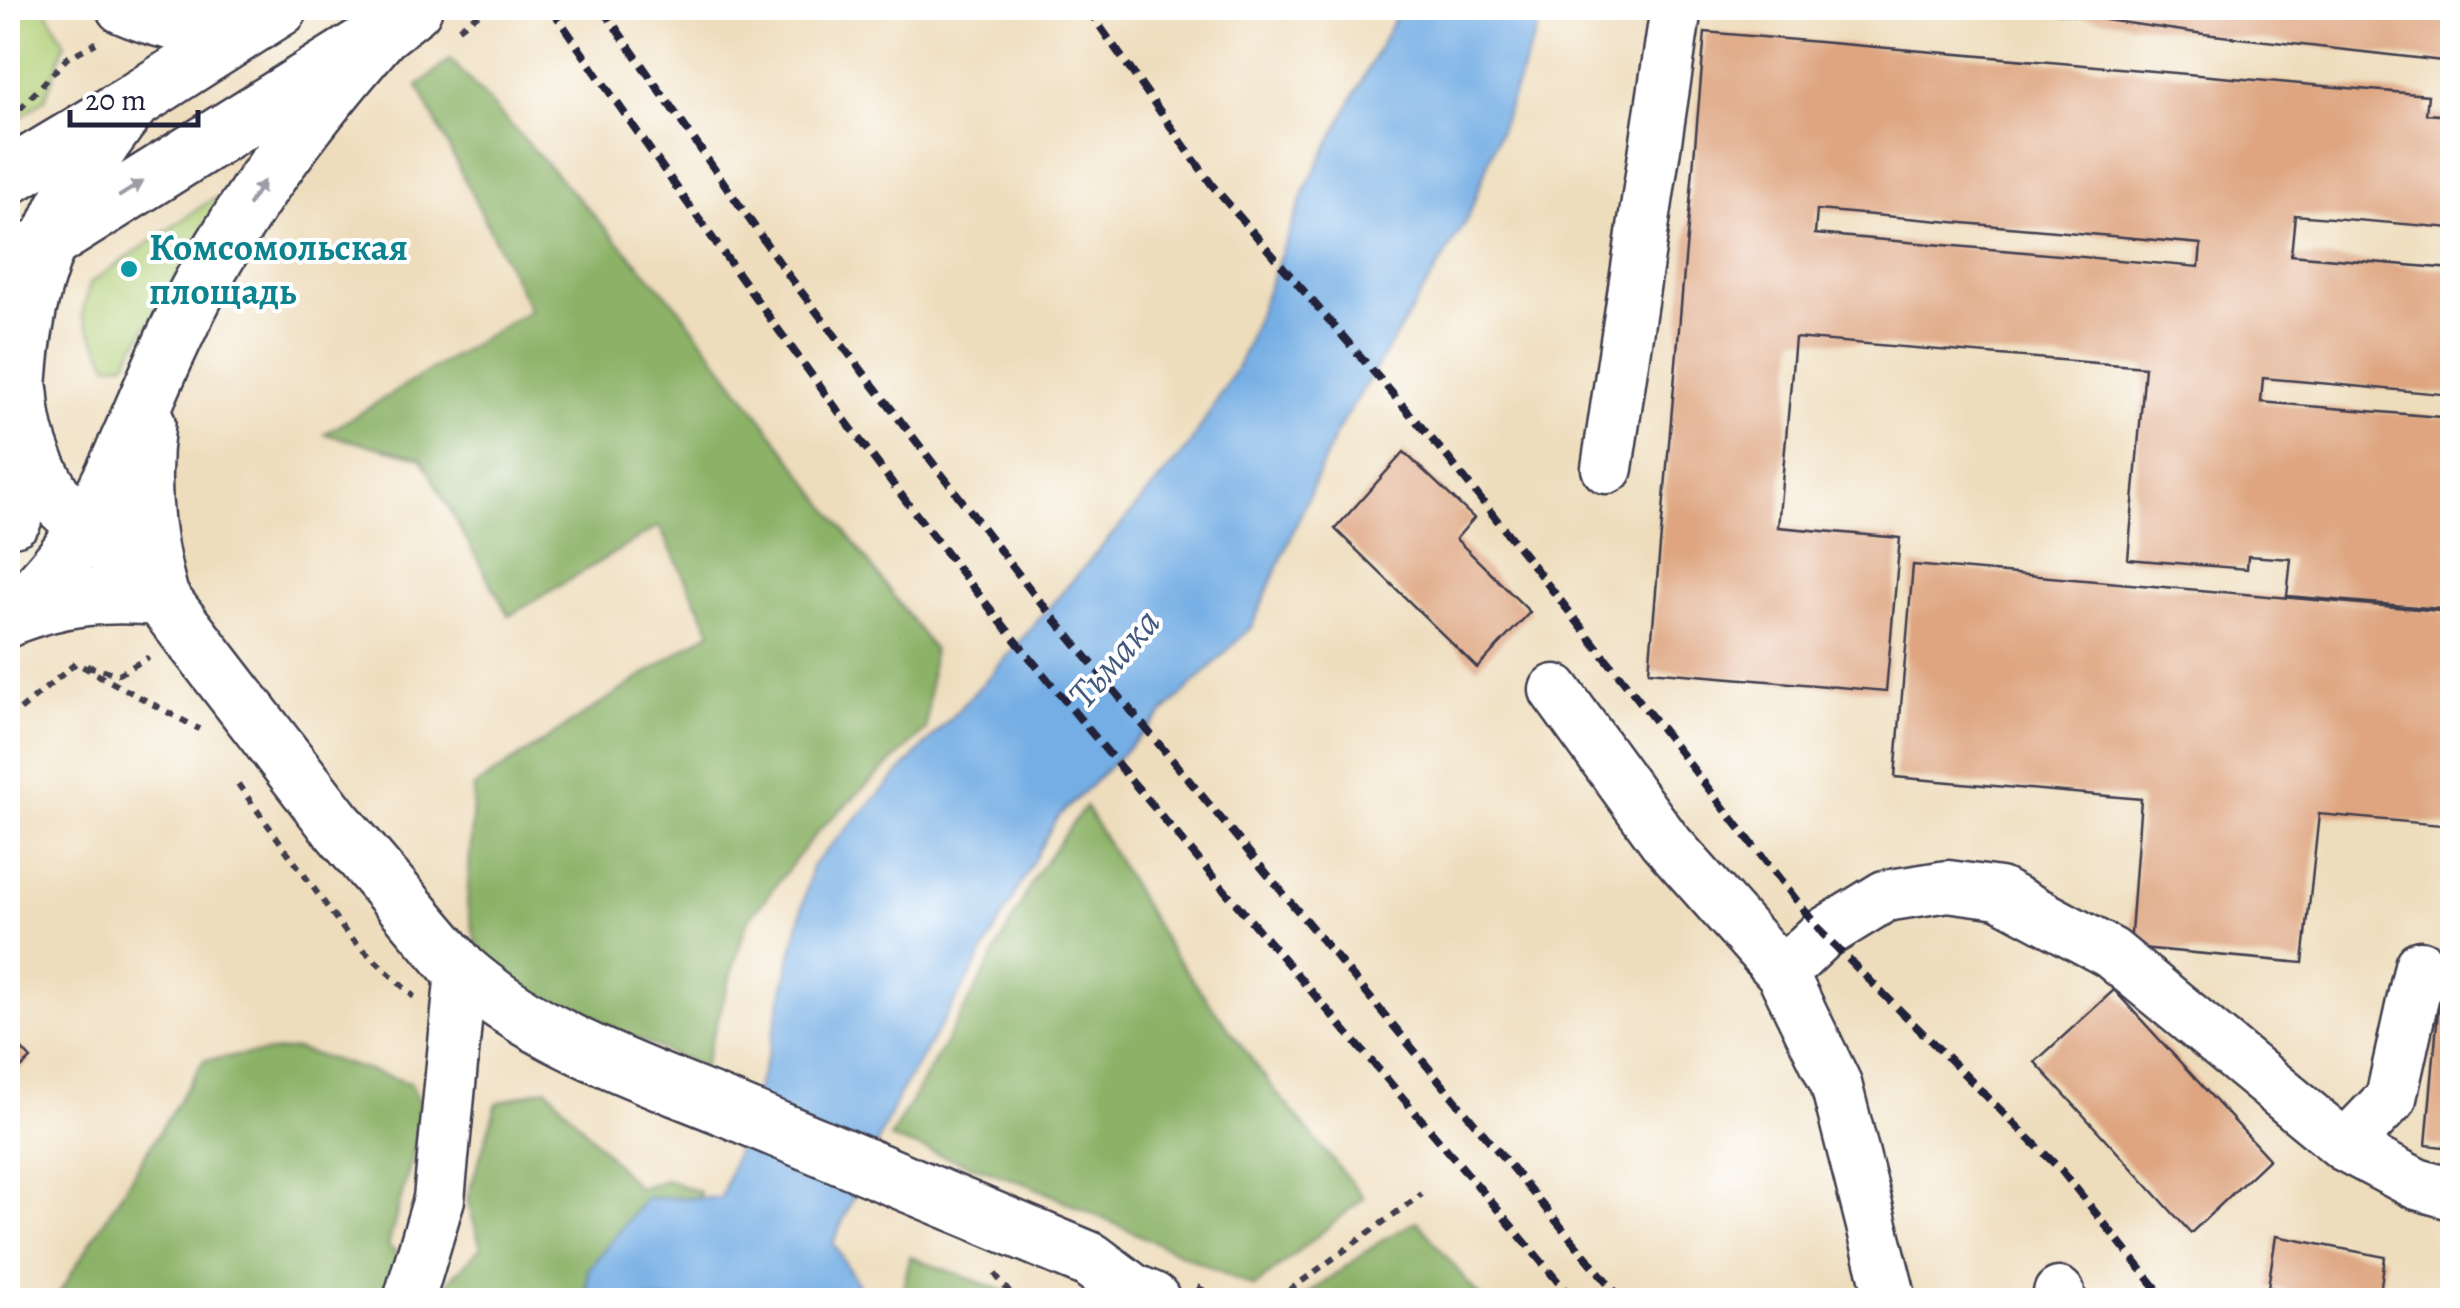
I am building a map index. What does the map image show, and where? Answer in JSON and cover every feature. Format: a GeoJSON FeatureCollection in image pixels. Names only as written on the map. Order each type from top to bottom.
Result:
{"type":"FeatureCollection","features":[{"type":"Feature","properties":{"kind":"main road"},"geometry":{"type":"LineString","coordinates":[[8,177],[134,102],[263,18]]}},
{"type":"Feature","properties":{"kind":"main road"},"geometry":{"type":"LineString","coordinates":[[28,251],[417,24]]}},
{"type":"Feature","properties":{"kind":"main road"},"geometry":{"type":"LineString","coordinates":[[8,618],[39,589],[85,529],[200,286],[262,181],[319,105],[417,24]]}},
{"type":"Feature","properties":{"kind":"main road"},"geometry":{"type":"LineString","coordinates":[[8,618],[19,568],[11,504],[14,389],[27,316],[28,251],[134,102]]}},
{"type":"Feature","properties":{"kind":"main road"},"geometry":{"type":"LineString","coordinates":[[154,379],[144,482],[150,552],[175,618]]}},
{"type":"Feature","properties":{"kind":"main road"},"geometry":{"type":"LineString","coordinates":[[14,389],[25,436],[54,497],[175,618],[333,821],[461,971],[484,991],[532,1022],[646,1075],[1090,1260],[1130,1291],[1152,1300]]}},
{"type":"Feature","properties":{"kind":"main road"},"geometry":{"type":"LineString","coordinates":[[8,618],[73,598],[117,594],[175,618]]}},
{"type":"Feature","properties":{"kind":"street"},"geometry":{"type":"LineString","coordinates":[[1607,468],[1676,8]]}},
{"type":"Feature","properties":{"kind":"street"},"geometry":{"type":"LineString","coordinates":[[133,13],[205,31],[263,18]]}},
{"type":"Feature","properties":{"kind":"street"},"geometry":{"type":"LineString","coordinates":[[1555,690],[1664,840],[1782,973],[1836,1084],[1891,1300]]}},
{"type":"Feature","properties":{"kind":"street"},"geometry":{"type":"LineString","coordinates":[[1782,973],[1823,934],[1885,896],[1948,886],[1999,893],[2111,953],[2344,1146],[2417,1184],[2452,1194]]}},
{"type":"Feature","properties":{"kind":"street"},"geometry":{"type":"LineString","coordinates":[[2344,1146],[2390,1098],[2420,966]]}},
{"type":"Feature","properties":{"kind":"street"},"geometry":{"type":"LineString","coordinates":[[409,1300],[438,1199],[461,971]]}},
{"type":"Feature","properties":{"kind":"path"},"geometry":{"type":"LineString","coordinates":[[417,24],[486,8]]}},
{"type":"Feature","properties":{"kind":"path"},"geometry":{"type":"LineString","coordinates":[[8,120],[36,95],[67,58],[133,13]]}},
{"type":"Feature","properties":{"kind":"path"},"geometry":{"type":"LineString","coordinates":[[76,663],[119,674],[175,618]]}},
{"type":"Feature","properties":{"kind":"path"},"geometry":{"type":"LineString","coordinates":[[1276,1300],[1422,1194]]}},
{"type":"Feature","properties":{"kind":"green space"},"geometry":{"type":"Polygon","coordinates":[[[8,8],[45,8],[65,43],[45,99],[8,127],[8,8]]]}},
{"type":"Feature","properties":{"kind":"green space"},"geometry":{"type":"Polygon","coordinates":[[[450,59],[679,308],[933,649],[926,730],[818,831],[747,922],[703,1068],[483,970],[467,905],[474,787],[711,631],[659,526],[509,616],[421,458],[325,434],[530,310],[418,86],[450,59]]]}},
{"type":"Feature","properties":{"kind":"green space"},"geometry":{"type":"Polygon","coordinates":[[[224,198],[125,363],[109,365],[82,315],[90,283],[213,199],[224,198]]]}},
{"type":"Feature","properties":{"kind":"green space"},"geometry":{"type":"Polygon","coordinates":[[[1085,806],[1171,951],[1276,1092],[1364,1198],[1254,1287],[1027,1184],[890,1138],[979,984],[1037,873],[1085,806]]]}},
{"type":"Feature","properties":{"kind":"green space"},"geometry":{"type":"Polygon","coordinates":[[[296,1049],[410,1083],[425,1111],[388,1246],[443,1287],[481,1247],[467,1199],[497,1103],[547,1088],[638,1188],[667,1180],[700,1192],[678,1300],[55,1300],[204,1060],[296,1049]]]}},
{"type":"Feature","properties":{"kind":"green space"},"geometry":{"type":"Polygon","coordinates":[[[1417,1221],[1482,1300],[1300,1300],[1384,1239],[1417,1221]]]}},
{"type":"Feature","properties":{"kind":"green space"},"geometry":{"type":"Polygon","coordinates":[[[910,1257],[1028,1300],[901,1300],[910,1257]]]}},
{"type":"Feature","properties":{"kind":"water","name":"Тьмака"},"geometry":{"type":"Polygon","coordinates":[[[1400,8],[1545,8],[1467,220],[1336,433],[1252,626],[1056,819],[971,975],[898,1096],[833,1243],[867,1300],[587,1300],[588,1270],[646,1198],[721,1198],[769,1051],[812,866],[989,677],[1189,446],[1239,364],[1308,184],[1400,8]]]}},
{"type":"Feature","properties":{"kind":"building"},"geometry":{"type":"Polygon","coordinates":[[[2022,8],[2452,8],[2452,62],[2204,34],[2022,8]]]}},
{"type":"Feature","properties":{"kind":"building"},"geometry":{"type":"Polygon","coordinates":[[[1705,32],[2428,95],[2426,114],[2452,116],[2452,228],[2295,215],[2291,255],[2452,269],[2452,395],[2263,378],[2261,402],[2452,418],[2452,610],[2287,596],[2291,559],[2248,556],[2247,569],[2128,559],[2145,367],[1795,338],[1778,527],[1900,538],[1886,691],[1649,671],[1705,32]],[[1817,210],[1815,234],[2199,267],[2201,244],[1817,210]]]}},
{"type":"Feature","properties":{"kind":"building"},"geometry":{"type":"Polygon","coordinates":[[[1404,452],[1474,518],[1456,539],[1530,612],[1477,668],[1335,529],[1404,452]]]}},
{"type":"Feature","properties":{"kind":"building"},"geometry":{"type":"Polygon","coordinates":[[[1913,565],[2452,612],[2452,826],[2319,814],[2303,963],[2130,947],[2141,799],[1895,777],[1913,565]]]}},
{"type":"Feature","properties":{"kind":"building"},"geometry":{"type":"Polygon","coordinates":[[[2452,878],[2452,1148],[2426,1145],[2452,878]]]}},
{"type":"Feature","properties":{"kind":"building"},"geometry":{"type":"Polygon","coordinates":[[[2114,990],[2269,1159],[2191,1233],[2035,1062],[2114,990]]]}},
{"type":"Feature","properties":{"kind":"building"},"geometry":{"type":"Polygon","coordinates":[[[8,1034],[31,1059],[8,1080],[8,1034]]]}},
{"type":"Feature","properties":{"kind":"building"},"geometry":{"type":"Polygon","coordinates":[[[2276,1236],[2385,1257],[2379,1300],[2337,1300],[2268,1287],[2276,1236]]]}},
{"type":"Feature","properties":{"kind":"railway"},"geometry":{"type":"LineString","coordinates":[[551,8],[824,392],[996,616],[1138,789],[1573,1300]]}},
{"type":"Feature","properties":{"kind":"railway"},"geometry":{"type":"LineString","coordinates":[[602,8],[786,272],[1033,593],[1622,1300]]}},
{"type":"Feature","properties":{"kind":"railway"},"geometry":{"type":"LineString","coordinates":[[1087,8],[1212,185],[1449,459],[1823,934],[2061,1170],[2166,1300]]}},
{"type":"Feature","properties":{"kind":"place","name":"Комсомольская площадь"},"geometry":{"type":"Point","coordinates":[129,269]}}]}
